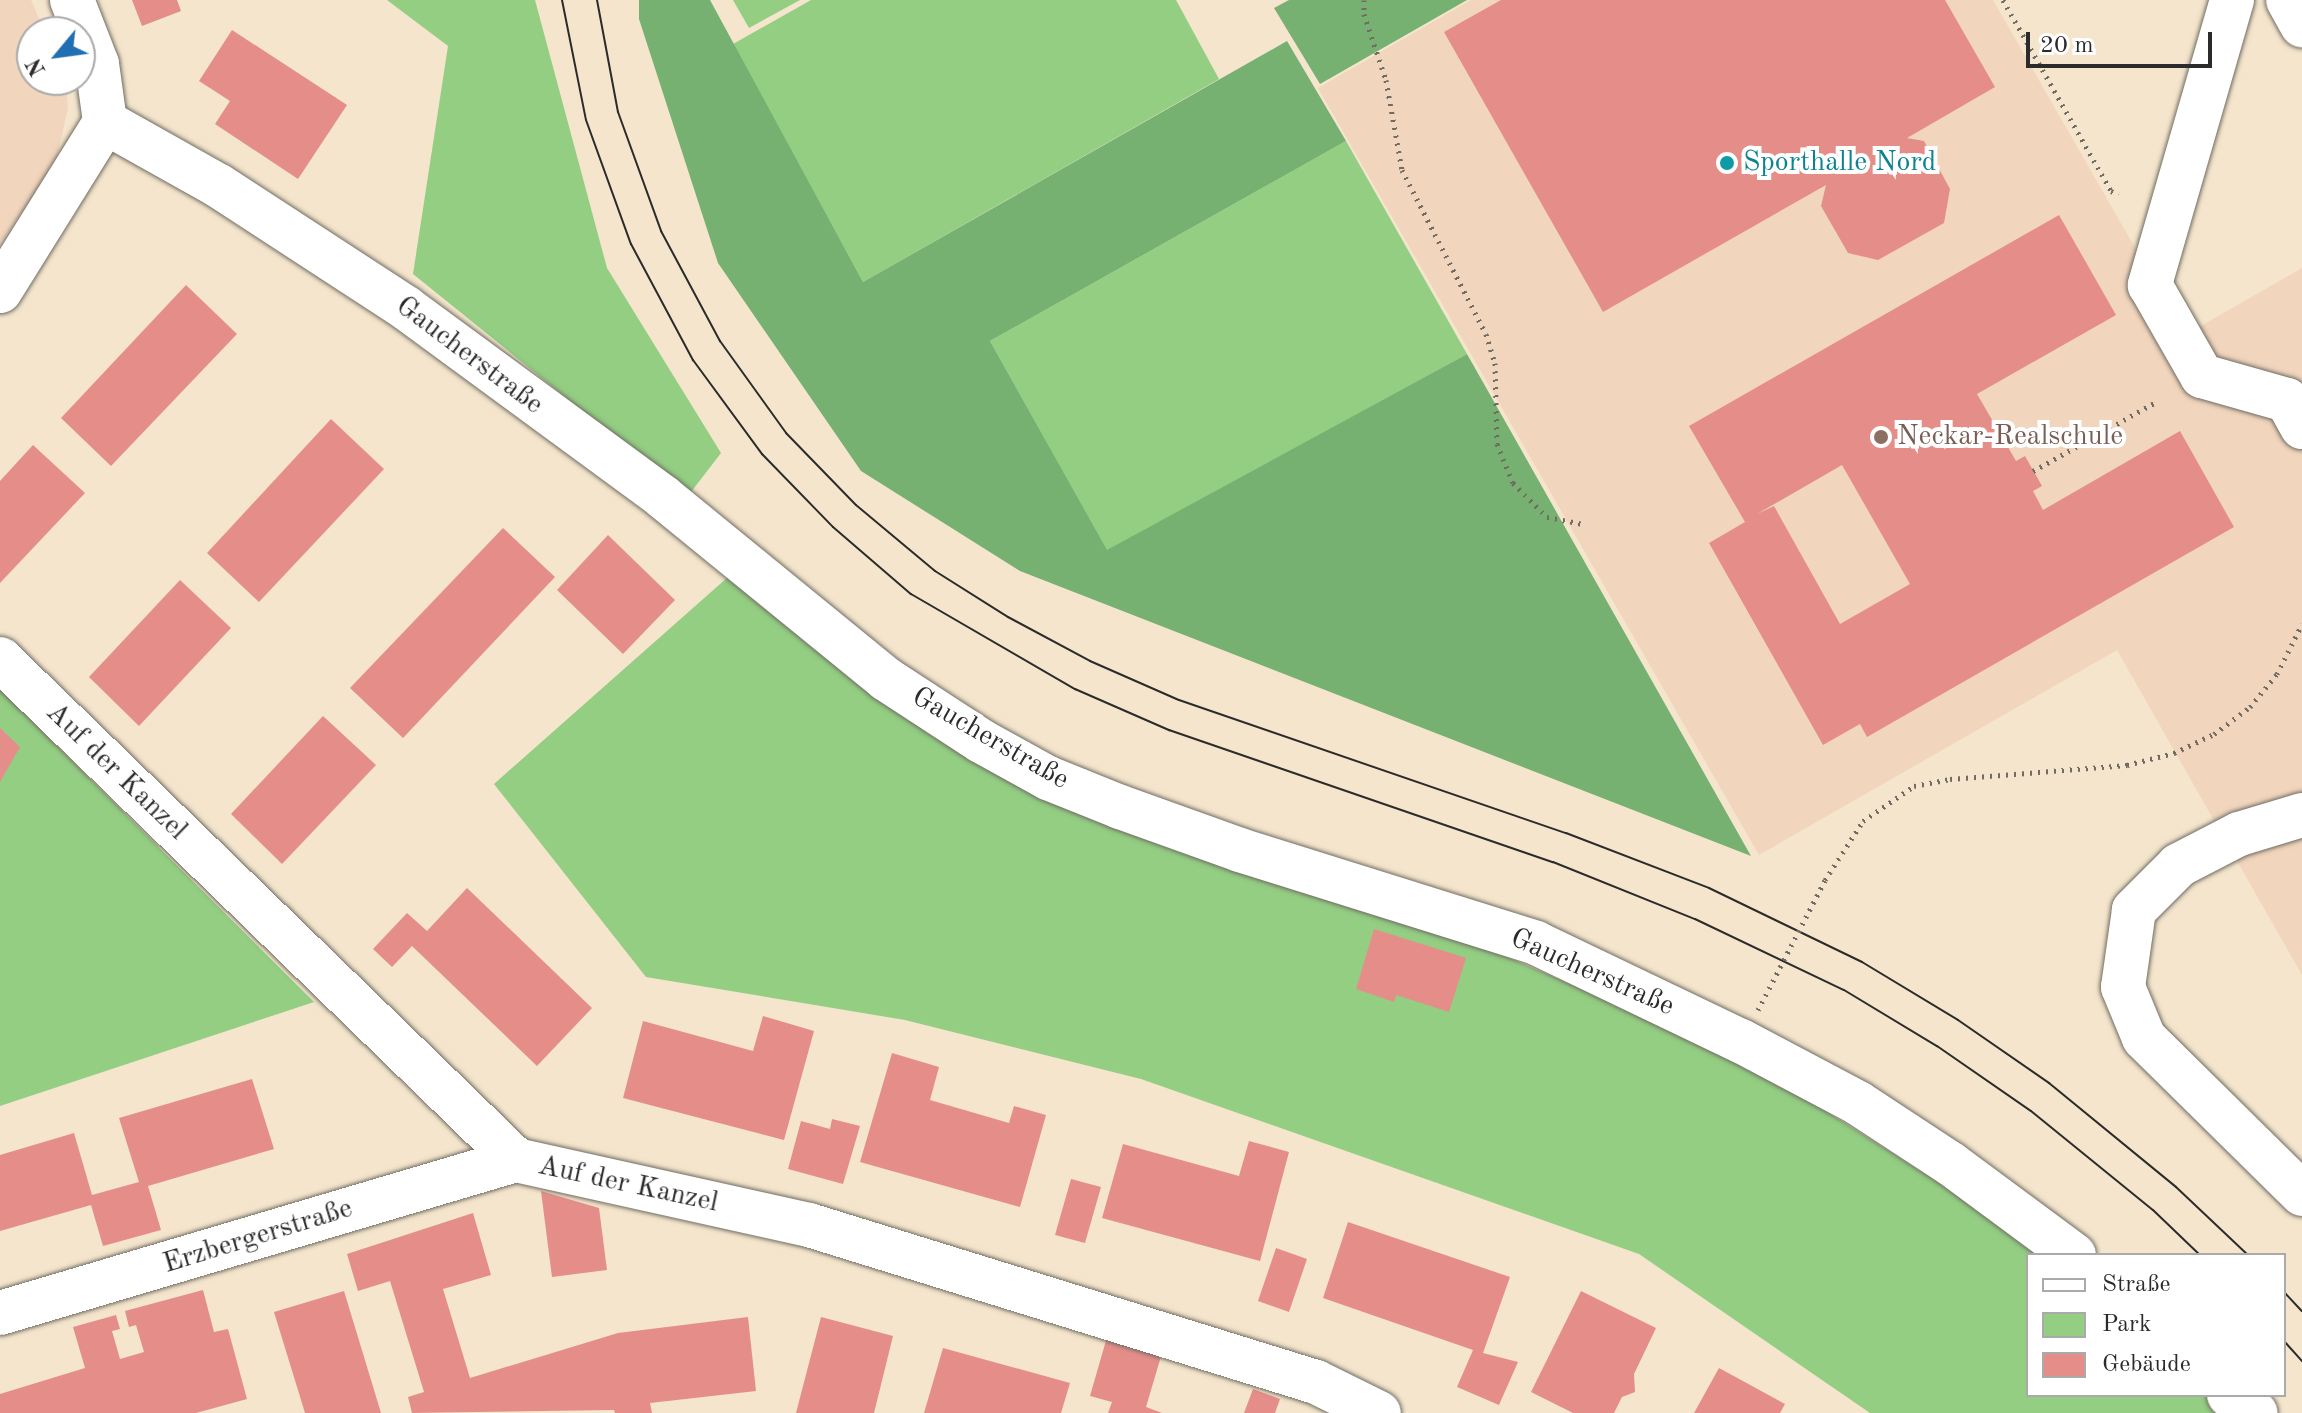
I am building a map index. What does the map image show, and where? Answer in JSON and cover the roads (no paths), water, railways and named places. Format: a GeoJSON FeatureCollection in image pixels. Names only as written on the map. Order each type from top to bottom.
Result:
{"type":"FeatureCollection","features":[{"type":"Feature","properties":{"kind":"street"},"geometry":{"type":"LineString","coordinates":[[0,291],[105,122],[97,64],[72,0]]}},
{"type":"Feature","properties":{"kind":"street"},"geometry":{"type":"LineString","coordinates":[[2232,0],[2150,285],[2202,376],[2287,400],[2302,427]]}},
{"type":"Feature","properties":{"kind":"street"},"geometry":{"type":"LineString","coordinates":[[2288,0],[2302,25]]}},
{"type":"Feature","properties":{"kind":"street","name":"Gaucherstraße"},"geometry":{"type":"LineString","coordinates":[[105,122],[219,186],[406,308],[663,497],[886,679],[981,741],[1048,778],[1120,807],[1240,850],[1536,943],[1741,1041],[1858,1103],[1951,1164],[2071,1253]]}},
{"type":"Feature","properties":{"kind":"street","name":"Auf der Kanzel"},"geometry":{"type":"LineString","coordinates":[[0,659],[516,1160],[809,1225],[1316,1382],[1379,1413]]}},
{"type":"Feature","properties":{"kind":"street"},"geometry":{"type":"LineString","coordinates":[[2302,815],[2239,834],[2179,865],[2134,910],[2123,987],[2144,1038],[2302,1194]]}},
{"type":"Feature","properties":{"kind":"street","name":"Erzbergerstraße"},"geometry":{"type":"LineString","coordinates":[[0,1313],[516,1160]]}},
{"type":"Feature","properties":{"kind":"street"},"geometry":{"type":"LineString","coordinates":[[2232,1397],[2256,1413]]}},
{"type":"Feature","properties":{"kind":"tram line"},"geometry":{"type":"LineString","coordinates":[[562,0],[586,120],[631,244],[693,360],[762,454],[833,527],[911,594],[1075,689],[1169,730],[1553,862],[1695,919],[1844,990],[1937,1046],[2031,1111],[2153,1210],[2198,1253]]}},
{"type":"Feature","properties":{"kind":"tram line"},"geometry":{"type":"LineString","coordinates":[[597,0],[618,112],[661,231],[720,341],[786,433],[856,505],[935,571],[1008,617],[1090,661],[1179,700],[1566,833],[1709,888],[1862,962],[1958,1020],[2049,1083],[2176,1187],[2246,1253]]}},
{"type":"Feature","properties":{"kind":"tram line"},"geometry":{"type":"LineString","coordinates":[[2286,1294],[2302,1311]]}},
{"type":"Feature","properties":{"kind":"tram line"},"geometry":{"type":"LineString","coordinates":[[2286,1343],[2302,1361]]}},
{"type":"Feature","properties":{"kind":"place","name":"Sporthalle Nord"},"geometry":{"type":"Point","coordinates":[1727,163]}},
{"type":"Feature","properties":{"kind":"place","name":"Neckar-Realschule"},"geometry":{"type":"Point","coordinates":[1881,437]}}]}
